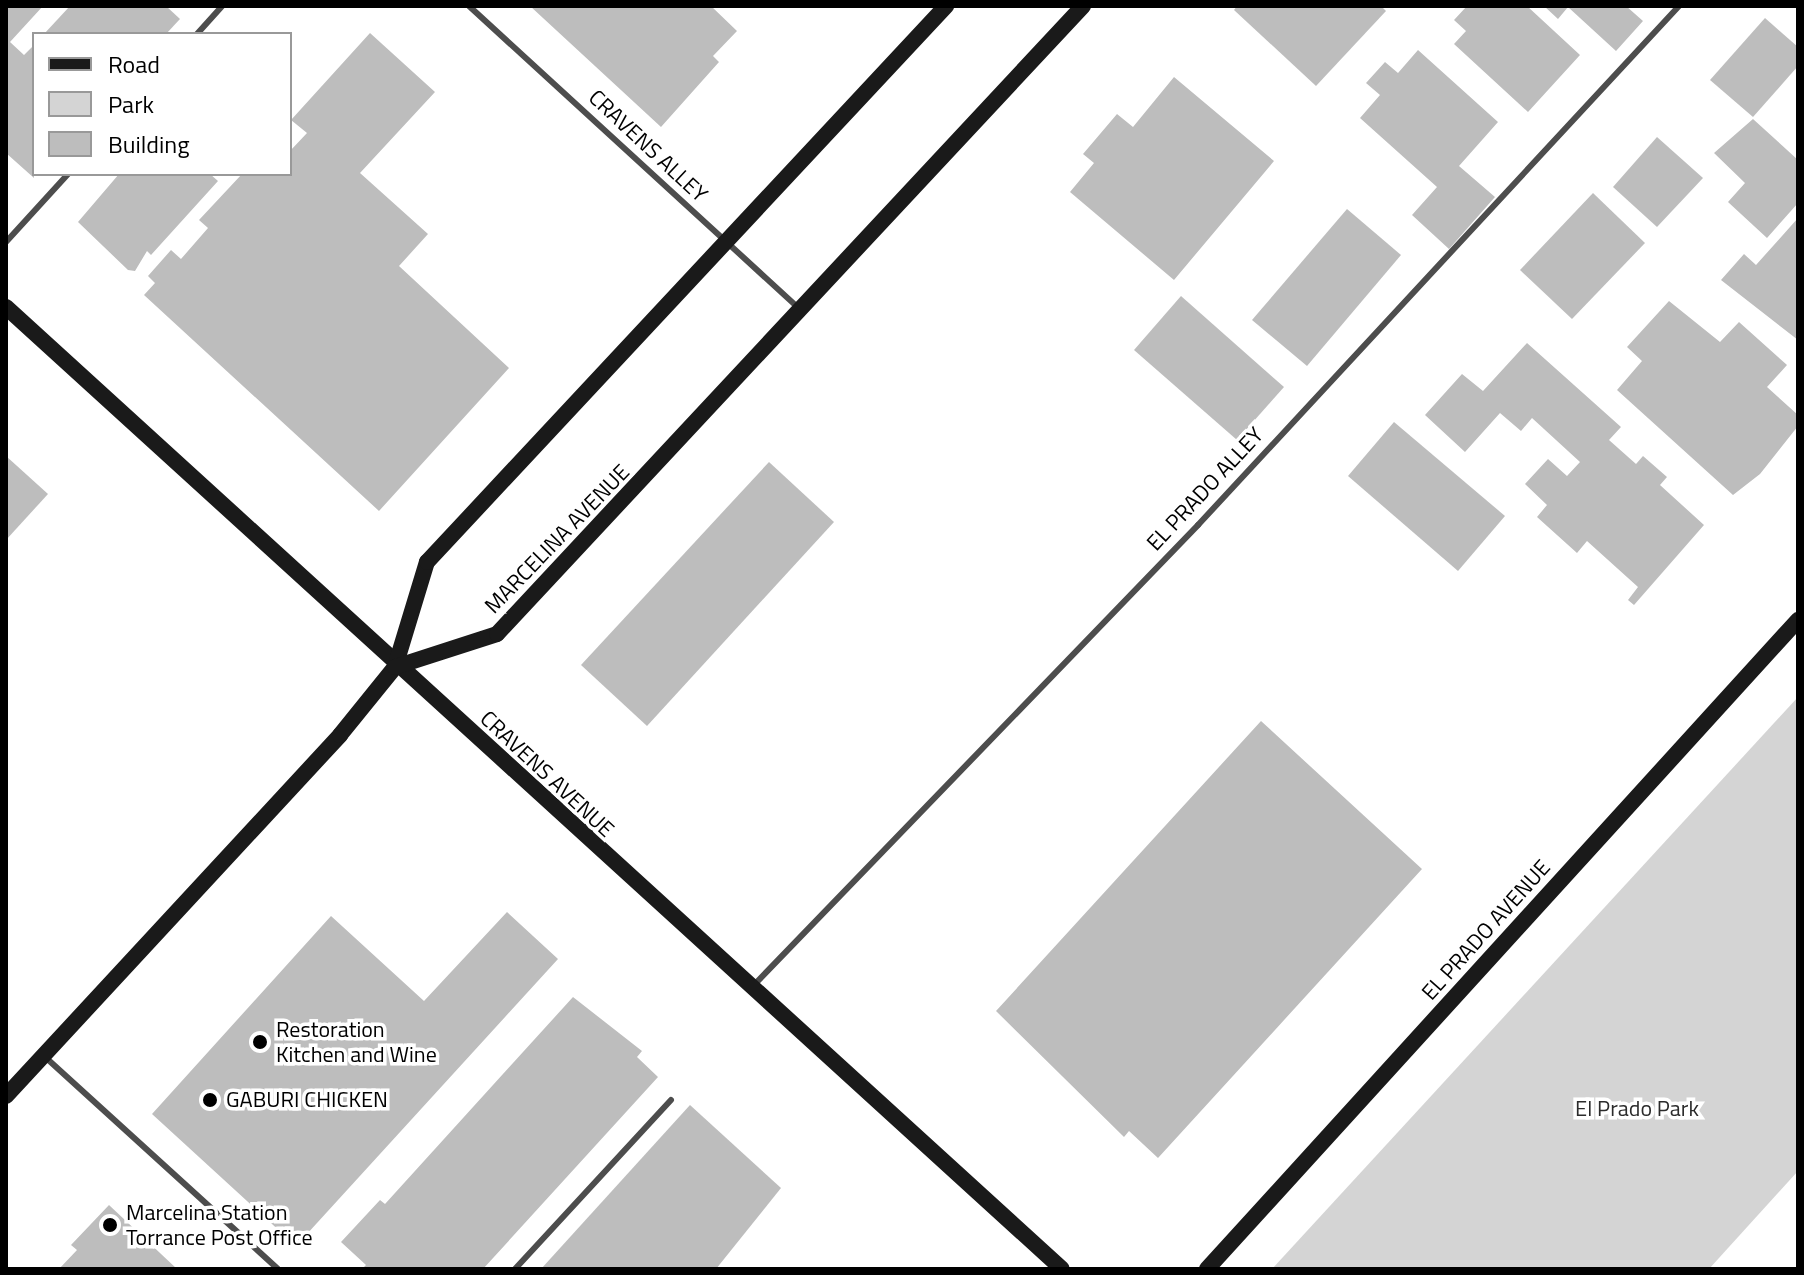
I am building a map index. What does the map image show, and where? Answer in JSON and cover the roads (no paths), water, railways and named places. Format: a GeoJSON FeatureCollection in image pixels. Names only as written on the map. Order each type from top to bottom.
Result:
{"type":"FeatureCollection","features":[{"type":"Feature","properties":{"kind":"street"},"geometry":{"type":"LineString","coordinates":[[6,1096],[340,735],[395,667],[427,562],[946,6]]}},
{"type":"Feature","properties":{"kind":"street","name":"MARCELINA AVENUE"},"geometry":{"type":"LineString","coordinates":[[395,667],[497,634],[803,312],[1083,6]]}},
{"type":"Feature","properties":{"kind":"street","name":"CRAVENS AVENUE"},"geometry":{"type":"LineString","coordinates":[[6,307],[749,990],[1062,1269]]}},
{"type":"Feature","properties":{"kind":"street","name":"EL PRADO AVENUE"},"geometry":{"type":"LineString","coordinates":[[1207,1269],[1798,620]]}},
{"type":"Feature","properties":{"kind":"lane"},"geometry":{"type":"LineString","coordinates":[[199,32],[222,6]]}},
{"type":"Feature","properties":{"kind":"lane","name":"CRAVENS ALLEY"},"geometry":{"type":"LineString","coordinates":[[469,6],[803,312]]}},
{"type":"Feature","properties":{"kind":"lane","name":"EL PRADO ALLEY"},"geometry":{"type":"LineString","coordinates":[[749,990],[1198,525],[1679,6]]}},
{"type":"Feature","properties":{"kind":"lane"},"geometry":{"type":"LineString","coordinates":[[6,242],[66,176]]}},
{"type":"Feature","properties":{"kind":"lane"},"geometry":{"type":"LineString","coordinates":[[43,1055],[278,1269]]}},
{"type":"Feature","properties":{"kind":"lane"},"geometry":{"type":"LineString","coordinates":[[515,1269],[671,1100]]}},
{"type":"Feature","properties":{"kind":"place","name":"Restoration Kitchen and Wine"},"geometry":{"type":"Point","coordinates":[260,1042]}},
{"type":"Feature","properties":{"kind":"place","name":"GABURI CHICKEN"},"geometry":{"type":"Point","coordinates":[210,1100]}},
{"type":"Feature","properties":{"kind":"place","name":"Marcelina Station Torrance Post Office"},"geometry":{"type":"Point","coordinates":[110,1225]}},
{"type":"Feature","properties":{"kind":"park label","name":"El Prado Park"},"geometry":{"type":"Point","coordinates":[1637,1109]}}]}
